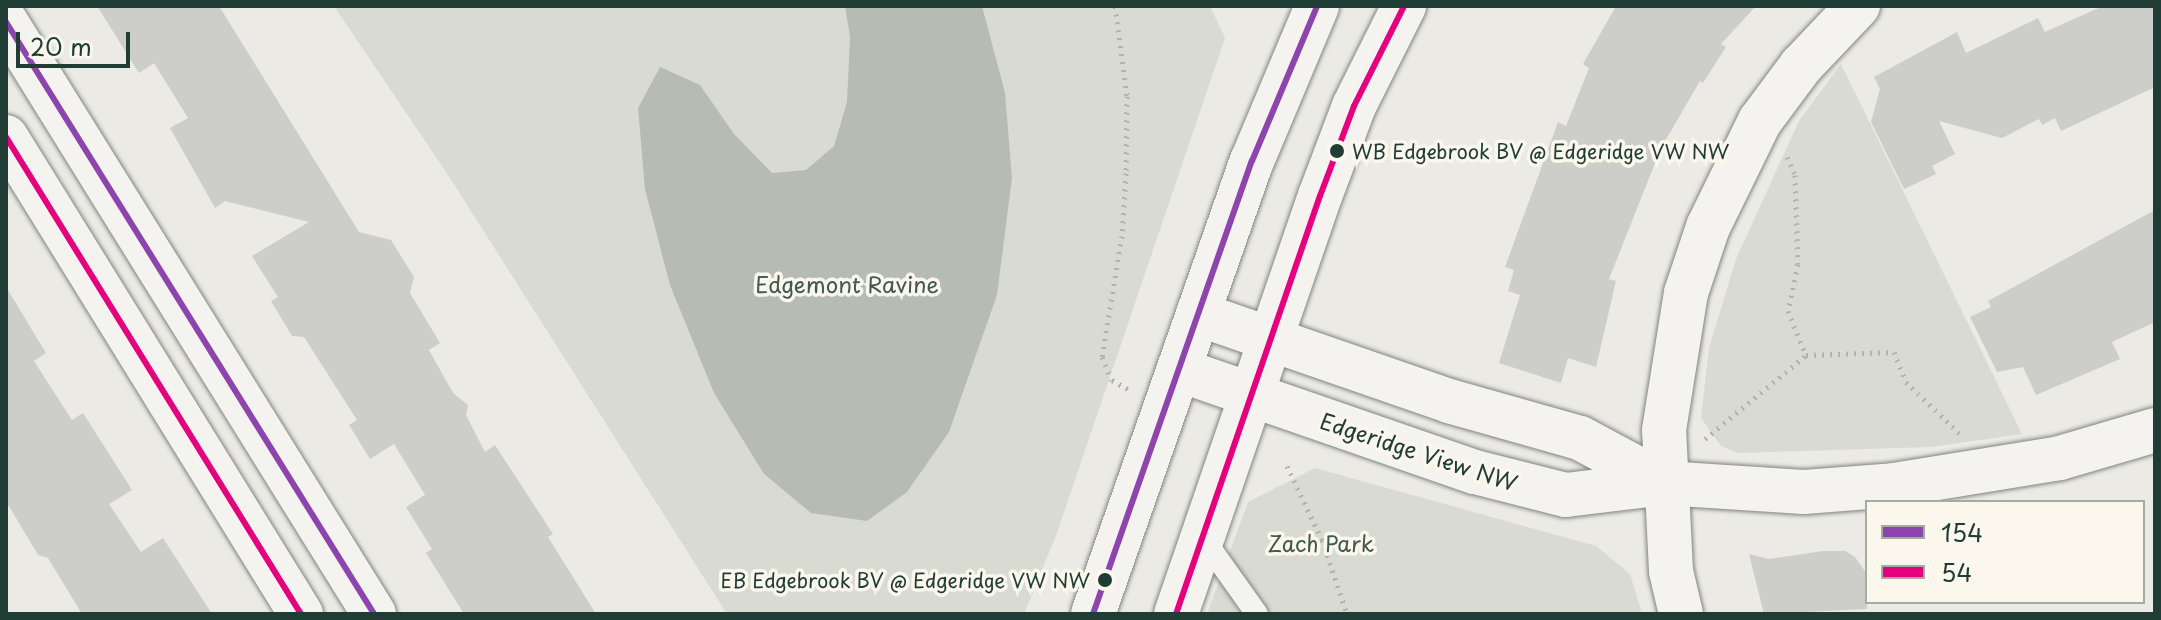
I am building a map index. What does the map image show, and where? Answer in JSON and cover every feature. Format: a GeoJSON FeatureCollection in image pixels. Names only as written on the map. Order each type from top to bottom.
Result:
{"type":"FeatureCollection","features":[{"type":"Feature","properties":{"kind":"street"},"geometry":{"type":"LineString","coordinates":[[1093,614],[1252,161],[1317,6]]}},
{"type":"Feature","properties":{"kind":"street"},"geometry":{"type":"LineString","coordinates":[[1176,614],[1354,106],[1404,6]]}},
{"type":"Feature","properties":{"kind":"street"},"geometry":{"type":"LineString","coordinates":[[1681,614],[1664,483],[1664,430],[1686,293],[1708,227],[1760,121],[1801,66],[1858,6]]}},
{"type":"Feature","properties":{"kind":"street"},"geometry":{"type":"LineString","coordinates":[[6,22],[374,614]]}},
{"type":"Feature","properties":{"kind":"street"},"geometry":{"type":"LineString","coordinates":[[6,137],[301,614]]}},
{"type":"Feature","properties":{"kind":"street"},"geometry":{"type":"LineString","coordinates":[[1198,314],[1463,405],[1580,438],[1664,483],[1804,492],[1981,474],[2155,430]]}},
{"type":"Feature","properties":{"kind":"street","name":"Edgeridge View NW"},"geometry":{"type":"LineString","coordinates":[[1180,370],[1475,472],[1566,495],[1664,483]]}},
{"type":"Feature","properties":{"kind":"lane"},"geometry":{"type":"LineString","coordinates":[[1203,538],[1257,614]]}},
{"type":"Feature","properties":{"kind":"path"},"geometry":{"type":"LineString","coordinates":[[1115,6],[1127,96],[1126,173],[1122,236],[1102,357],[1112,380],[1140,397]]}},
{"type":"Feature","properties":{"kind":"path"},"geometry":{"type":"LineString","coordinates":[[1760,121],[1782,146],[1795,175],[1798,264],[1788,311],[1806,355]]}},
{"type":"Feature","properties":{"kind":"path"},"geometry":{"type":"LineString","coordinates":[[1664,430],[1706,439],[1806,355],[1894,352],[1906,382],[1969,445],[1981,474]]}},
{"type":"Feature","properties":{"kind":"path"},"geometry":{"type":"LineString","coordinates":[[1287,466],[1327,551],[1347,614]]}},
{"type":"Feature","properties":{"kind":"green space","name":"Edgemont Ravine"},"geometry":{"type":"Polygon","coordinates":[[[334,6],[1210,6],[1225,38],[1057,533],[1024,614],[727,614],[448,175],[334,6]]]}},
{"type":"Feature","properties":{"kind":"green space"},"geometry":{"type":"Polygon","coordinates":[[[1841,64],[2022,434],[1931,447],[1738,453],[1721,446],[1701,418],[1709,348],[1736,259],[1799,121],[1841,64]]]}},
{"type":"Feature","properties":{"kind":"green space","name":"Zach Park"},"geometry":{"type":"Polygon","coordinates":[[[1315,468],[1596,546],[1630,574],[1642,614],[1207,614],[1248,502],[1315,468]]]}},
{"type":"Feature","properties":{"kind":"shaded area"},"geometry":{"type":"Polygon","coordinates":[[[845,6],[982,6],[1005,93],[1012,178],[997,295],[949,432],[907,492],[867,521],[811,513],[764,474],[714,393],[670,285],[645,189],[638,108],[660,67],[700,85],[734,134],[772,173],[806,170],[834,146],[847,102],[850,37],[845,6]]]}},
{"type":"Feature","properties":{"kind":"building"},"geometry":{"type":"Polygon","coordinates":[[[97,6],[219,6],[359,232],[391,240],[414,277],[410,293],[440,343],[429,350],[453,393],[468,405],[466,415],[485,452],[495,445],[553,534],[548,537],[596,614],[464,614],[426,553],[432,549],[406,507],[425,495],[394,444],[370,459],[349,425],[357,420],[304,337],[292,336],[271,301],[278,297],[252,256],[309,222],[225,201],[215,208],[170,128],[188,118],[154,63],[139,73],[97,6]]]}},
{"type":"Feature","properties":{"kind":"building"},"geometry":{"type":"Polygon","coordinates":[[[1616,6],[1756,6],[1721,44],[1726,47],[1703,83],[1700,81],[1661,148],[1609,279],[1616,281],[1596,367],[1568,358],[1561,383],[1499,363],[1520,295],[1508,291],[1514,270],[1505,267],[1558,122],[1566,126],[1589,68],[1583,64],[1616,6]]]}},
{"type":"Feature","properties":{"kind":"building"},"geometry":{"type":"Polygon","coordinates":[[[2103,6],[2155,6],[2155,87],[2061,131],[2055,118],[2042,125],[2039,119],[2002,138],[1939,121],[1955,154],[1932,166],[1936,174],[1904,189],[1871,122],[1880,89],[1874,77],[1957,32],[1966,53],[2038,18],[2045,32],[2103,6]]]}},
{"type":"Feature","properties":{"kind":"building"},"geometry":{"type":"Polygon","coordinates":[[[2155,210],[2155,322],[2112,342],[2120,359],[2036,395],[2023,367],[1997,372],[1970,317],[1991,307],[1988,301],[2155,210]]]}},
{"type":"Feature","properties":{"kind":"building"},"geometry":{"type":"Polygon","coordinates":[[[6,287],[46,353],[34,361],[72,420],[83,413],[132,490],[109,504],[141,552],[163,538],[212,614],[82,614],[48,558],[38,555],[6,501],[6,287]]]}},
{"type":"Feature","properties":{"kind":"building"},"geometry":{"type":"Polygon","coordinates":[[[1845,551],[1855,557],[1865,571],[1867,609],[1764,614],[1749,554],[1769,559],[1845,551]]]}},
{"type":"Feature","properties":{"kind":"transit line","name":"154"},"geometry":{"type":"LineString","coordinates":[[1093,614],[1252,161],[1317,6]]}},
{"type":"Feature","properties":{"kind":"transit line","name":"54"},"geometry":{"type":"LineString","coordinates":[[1176,614],[1320,196],[1354,106],[1404,6]]}},
{"type":"Feature","properties":{"kind":"transit line","name":"154"},"geometry":{"type":"LineString","coordinates":[[6,22],[374,614]]}},
{"type":"Feature","properties":{"kind":"transit line","name":"54"},"geometry":{"type":"LineString","coordinates":[[6,137],[301,614]]}},
{"type":"Feature","properties":{"kind":"place","name":"WB Edgebrook BV @ Edgeridge VW NW"},"geometry":{"type":"Point","coordinates":[1337,151]}},
{"type":"Feature","properties":{"kind":"place","name":"EB Edgebrook BV @ Edgeridge VW NW"},"geometry":{"type":"Point","coordinates":[1105,580]}}]}
